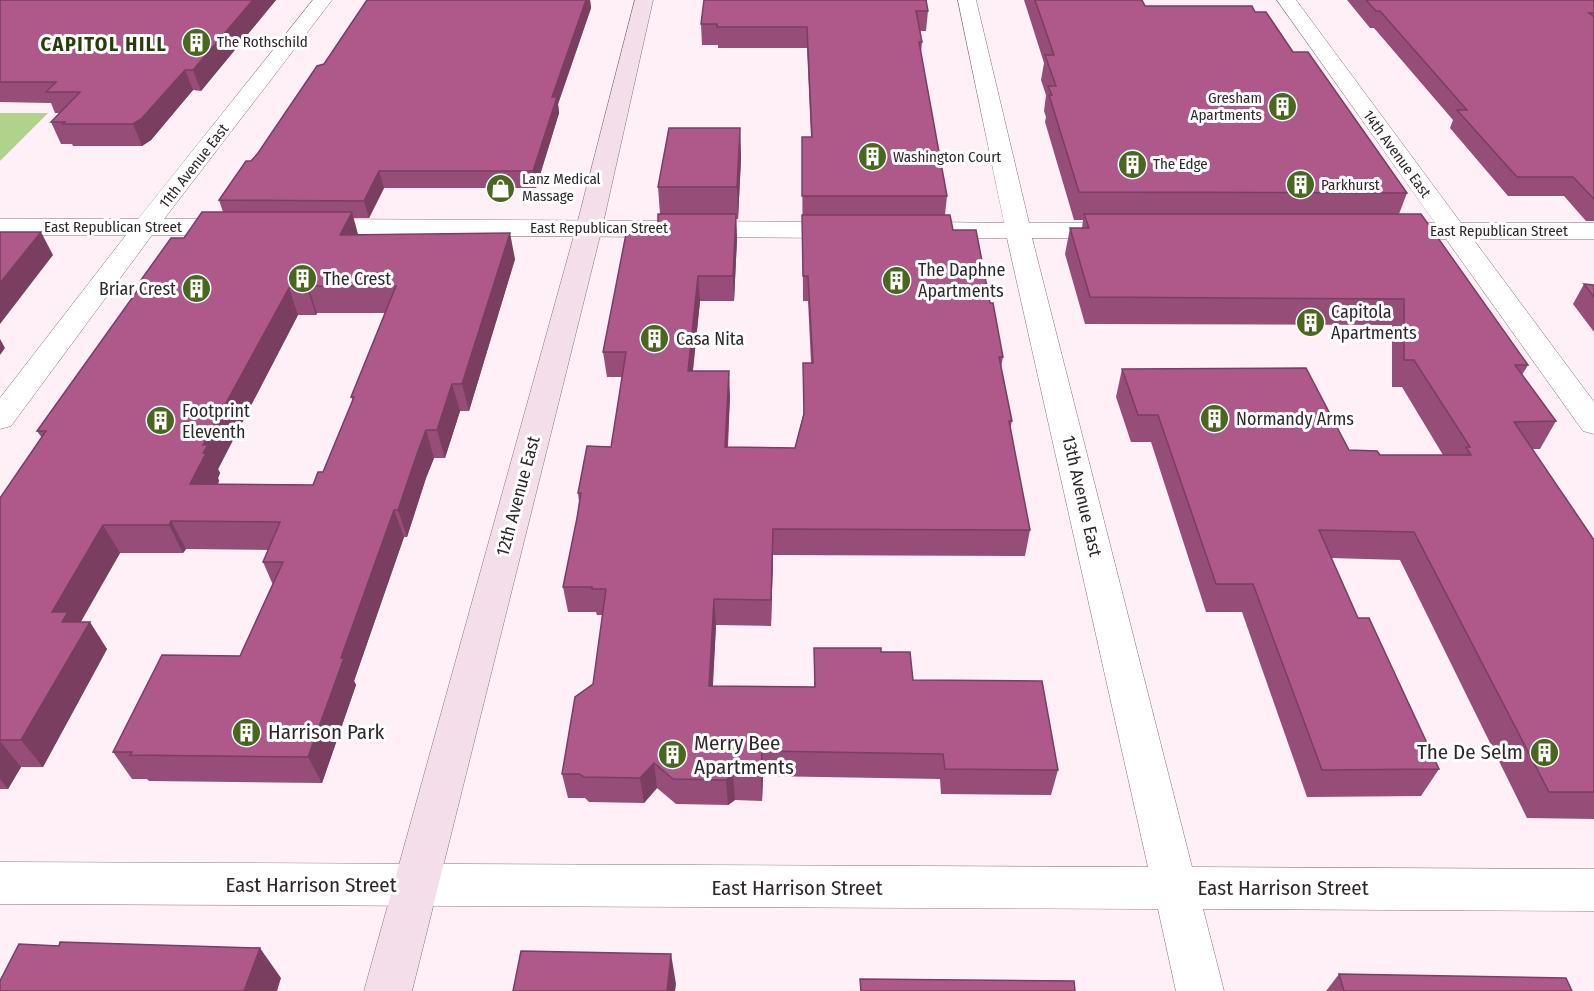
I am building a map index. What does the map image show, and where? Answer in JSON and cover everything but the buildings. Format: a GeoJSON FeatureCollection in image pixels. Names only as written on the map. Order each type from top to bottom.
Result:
{"type":"FeatureCollection","features":[{"type":"Feature","properties":{"kind":"street","name":"11th Avenue East"},"geometry":{"type":"LineString","coordinates":[[0,419],[145,227],[323,0]]}},
{"type":"Feature","properties":{"kind":"street","name":"12th Avenue East"},"geometry":{"type":"LineString","coordinates":[[388,991],[589,228],[644,0]]}},
{"type":"Feature","properties":{"kind":"street","name":"13th Avenue East"},"geometry":{"type":"LineString","coordinates":[[967,0],[1018,231],[1200,991]]}},
{"type":"Feature","properties":{"kind":"street","name":"14th Avenue East"},"geometry":{"type":"LineString","coordinates":[[1286,0],[1594,424]]}},
{"type":"Feature","properties":{"kind":"street","name":"East Republican Street"},"geometry":{"type":"LineString","coordinates":[[0,227],[870,230]]}},
{"type":"Feature","properties":{"kind":"street"},"geometry":{"type":"LineString","coordinates":[[906,230],[1140,231]]}},
{"type":"Feature","properties":{"kind":"street","name":"East Republican Street"},"geometry":{"type":"LineString","coordinates":[[1367,231],[1594,231]]}},
{"type":"Feature","properties":{"kind":"street","name":"East Harrison Street"},"geometry":{"type":"LineString","coordinates":[[0,884],[1594,890]]}},
{"type":"Feature","properties":{"kind":"green space"},"geometry":{"type":"Polygon","coordinates":[[[0,113],[48,113],[0,161],[0,113]]]}},
{"type":"Feature","properties":{"kind":"place","name":"The Rothschild"},"geometry":{"type":"Point","coordinates":[196,42]}},
{"type":"Feature","properties":{"kind":"place","name":"Gresham Apartments"},"geometry":{"type":"Point","coordinates":[1283,107]}},
{"type":"Feature","properties":{"kind":"place","name":"Washington Court"},"geometry":{"type":"Point","coordinates":[872,157]}},
{"type":"Feature","properties":{"kind":"place","name":"The Edge"},"geometry":{"type":"Point","coordinates":[1132,164]}},
{"type":"Feature","properties":{"kind":"place","name":"Parkhurst"},"geometry":{"type":"Point","coordinates":[1300,185]}},
{"type":"Feature","properties":{"kind":"place","name":"Lanz Medical Massage"},"geometry":{"type":"Point","coordinates":[501,188]}},
{"type":"Feature","properties":{"kind":"place","name":"The Crest"},"geometry":{"type":"Point","coordinates":[302,279]}},
{"type":"Feature","properties":{"kind":"place","name":"The Daphne Apartments"},"geometry":{"type":"Point","coordinates":[897,280]}},
{"type":"Feature","properties":{"kind":"place","name":"Briar Crest"},"geometry":{"type":"Point","coordinates":[197,289]}},
{"type":"Feature","properties":{"kind":"place","name":"Capitola Apartments"},"geometry":{"type":"Point","coordinates":[1310,322]}},
{"type":"Feature","properties":{"kind":"place","name":"Casa Nita"},"geometry":{"type":"Point","coordinates":[655,339]}},
{"type":"Feature","properties":{"kind":"place","name":"Normandy Arms"},"geometry":{"type":"Point","coordinates":[1215,419]}},
{"type":"Feature","properties":{"kind":"place","name":"Footprint Eleventh"},"geometry":{"type":"Point","coordinates":[161,421]}},
{"type":"Feature","properties":{"kind":"place","name":"Harrison Park"},"geometry":{"type":"Point","coordinates":[247,732]}},
{"type":"Feature","properties":{"kind":"place","name":"The De Selm"},"geometry":{"type":"Point","coordinates":[1544,752]}},
{"type":"Feature","properties":{"kind":"place","name":"Merry Bee Apartments"},"geometry":{"type":"Point","coordinates":[673,755]}},
{"type":"Feature","properties":{"kind":"district","name":"CAPITOL HILL"},"geometry":{"type":"Point","coordinates":[104,44]}}]}
